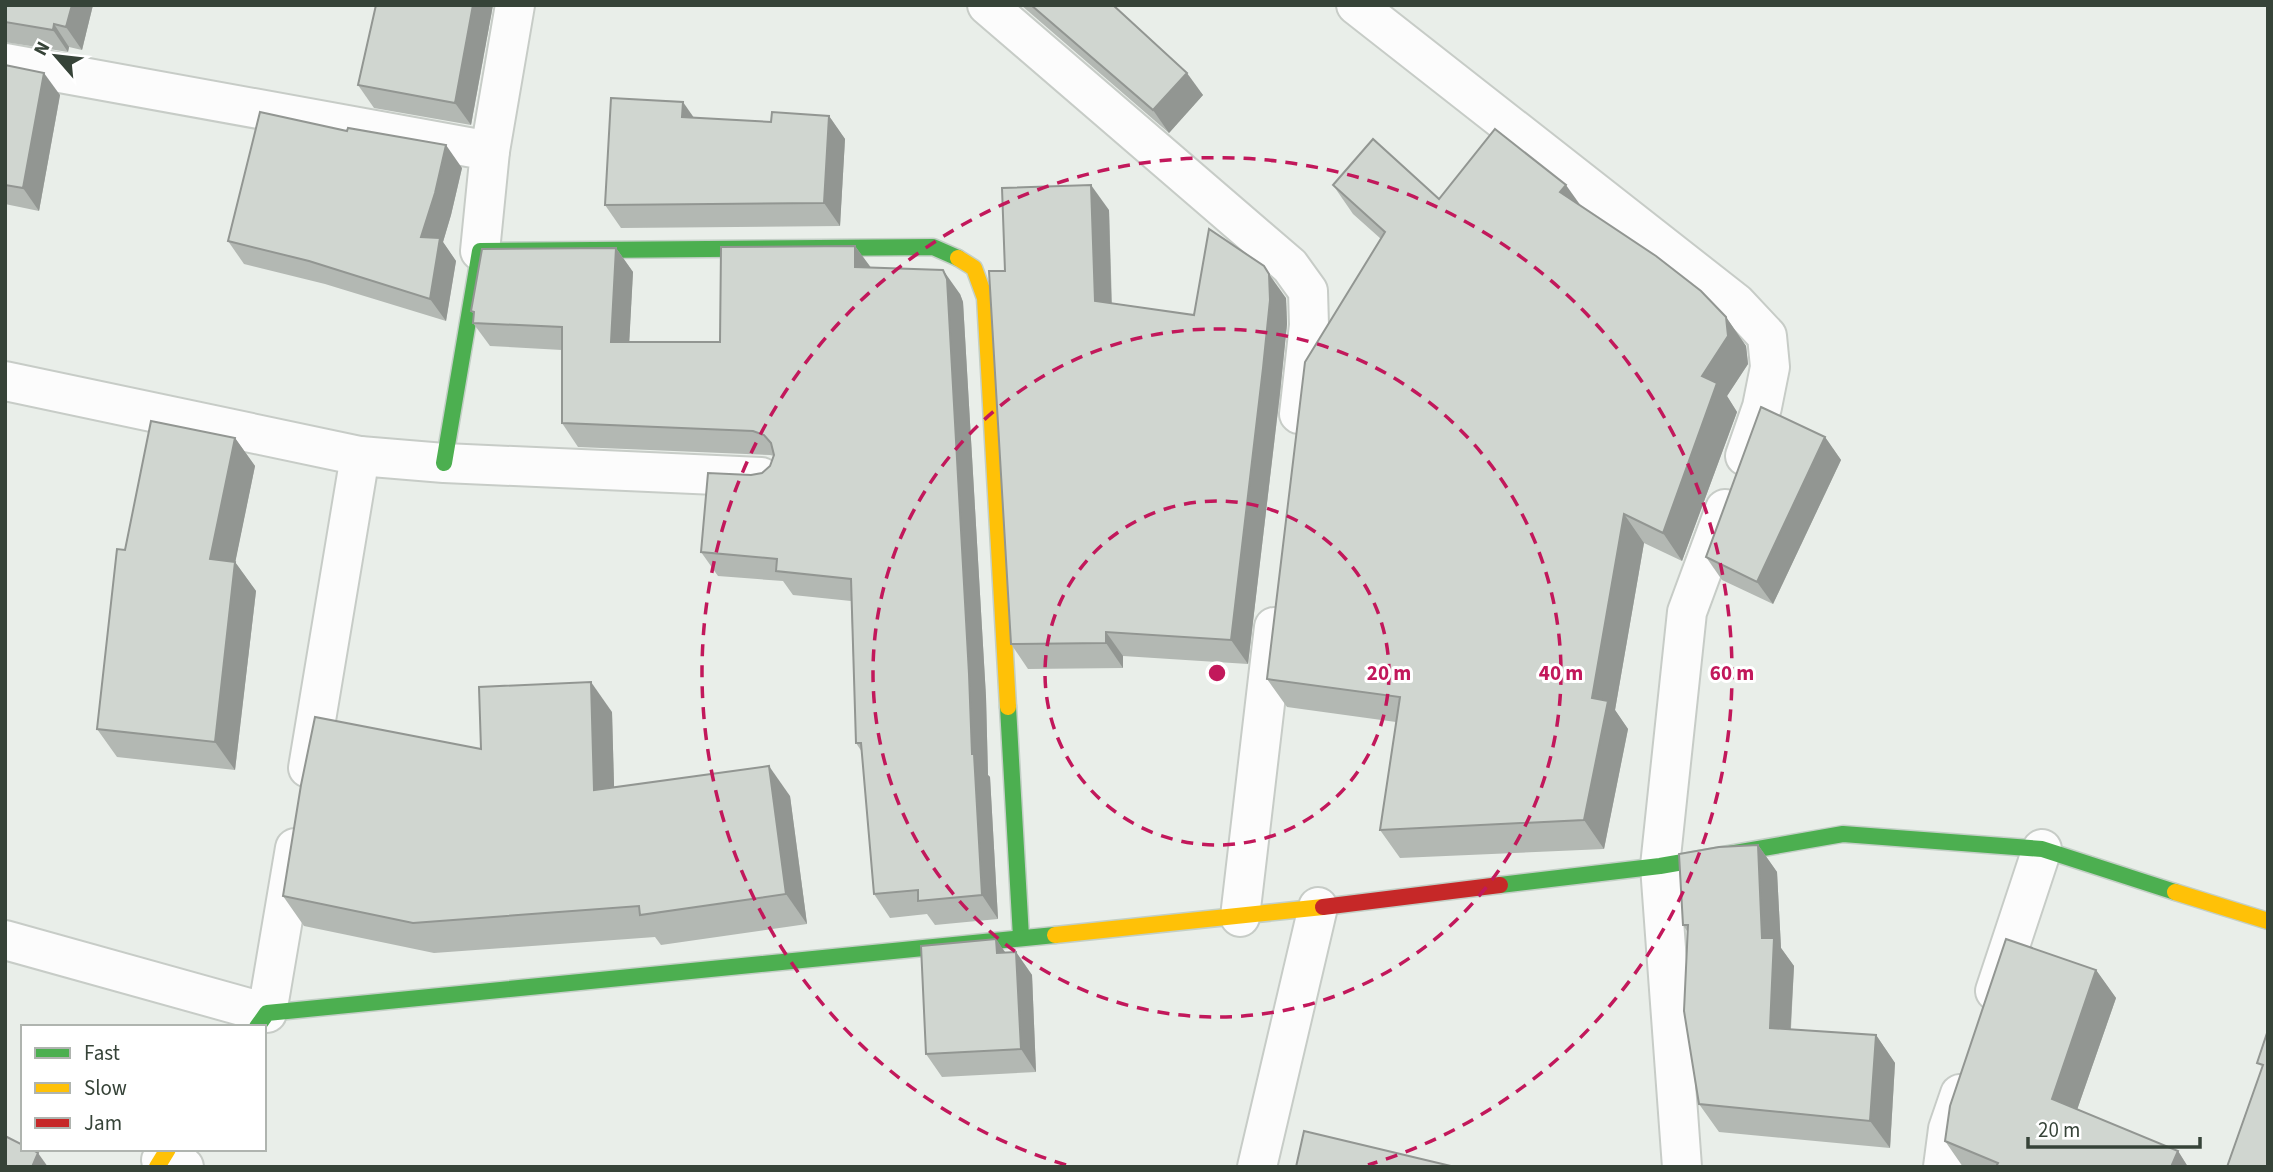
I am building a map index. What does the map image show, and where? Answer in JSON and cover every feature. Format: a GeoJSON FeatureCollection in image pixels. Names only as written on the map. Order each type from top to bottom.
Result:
{"type":"FeatureCollection","features":[{"type":"Feature","properties":{"kind":"street"},"geometry":{"type":"LineString","coordinates":[[444,463],[480,251],[491,151],[515,5]]}},
{"type":"Feature","properties":{"kind":"street"},"geometry":{"type":"LineString","coordinates":[[987,5],[1290,266],[1308,291],[1309,326],[1295,450]]}},
{"type":"Feature","properties":{"kind":"street"},"geometry":{"type":"LineString","coordinates":[[1356,5],[1736,303],[1767,336],[1770,367],[1762,407],[1687,612],[1660,866],[1682,1167]]}},
{"type":"Feature","properties":{"kind":"street"},"geometry":{"type":"LineString","coordinates":[[5,63],[491,151]]}},
{"type":"Feature","properties":{"kind":"street"},"geometry":{"type":"LineString","coordinates":[[480,251],[933,247],[974,268],[985,298],[1021,937]]}},
{"type":"Feature","properties":{"kind":"street"},"geometry":{"type":"LineString","coordinates":[[5,381],[360,456],[444,463],[769,477]]}},
{"type":"Feature","properties":{"kind":"street"},"geometry":{"type":"LineString","coordinates":[[262,1020],[360,456]]}},
{"type":"Feature","properties":{"kind":"street"},"geometry":{"type":"LineString","coordinates":[[1240,917],[1279,587]]}},
{"type":"Feature","properties":{"kind":"street"},"geometry":{"type":"LineString","coordinates":[[5,940],[262,1020],[1021,937],[1240,917],[1660,866],[1843,834],[2042,849],[2268,922]]}},
{"type":"Feature","properties":{"kind":"street"},"geometry":{"type":"LineString","coordinates":[[1983,1027],[2042,849]]}},
{"type":"Feature","properties":{"kind":"street"},"geometry":{"type":"LineString","coordinates":[[1257,1167],[1318,907]]}},
{"type":"Feature","properties":{"kind":"street"},"geometry":{"type":"LineString","coordinates":[[1943,1167],[1948,1129],[1970,1065]]}},
{"type":"Feature","properties":{"kind":"building"},"geometry":{"type":"Polygon","coordinates":[[[5,5],[72,5],[66,27],[54,24],[53,30],[5,22],[5,5]]]}},
{"type":"Feature","properties":{"kind":"building"},"geometry":{"type":"Polygon","coordinates":[[[376,5],[473,5],[455,103],[358,85],[376,5]]]}},
{"type":"Feature","properties":{"kind":"building"},"geometry":{"type":"Polygon","coordinates":[[[1031,5],[1113,5],[1187,73],[1153,110],[1031,5]]]}},
{"type":"Feature","properties":{"kind":"building"},"geometry":{"type":"Polygon","coordinates":[[[5,65],[44,73],[23,188],[5,185],[5,65]]]}},
{"type":"Feature","properties":{"kind":"building"},"geometry":{"type":"Polygon","coordinates":[[[611,98],[683,102],[682,117],[771,122],[772,112],[829,116],[824,203],[605,205],[611,98]]]}},
{"type":"Feature","properties":{"kind":"building"},"geometry":{"type":"Polygon","coordinates":[[[260,112],[347,131],[348,128],[446,145],[421,237],[440,238],[430,299],[309,261],[228,241],[260,112]]]}},
{"type":"Feature","properties":{"kind":"building"},"geometry":{"type":"Polygon","coordinates":[[[1495,129],[1566,185],[1560,192],[1656,256],[1701,291],[1726,317],[1728,336],[1702,376],[1717,383],[1663,533],[1624,514],[1592,698],[1608,701],[1584,820],[1380,830],[1400,697],[1267,679],[1305,362],[1385,232],[1333,185],[1373,139],[1439,199],[1495,129]]]}},
{"type":"Feature","properties":{"kind":"building"},"geometry":{"type":"Polygon","coordinates":[[[1091,185],[1095,301],[1194,315],[1209,229],[1264,266],[1269,274],[1270,300],[1263,368],[1231,640],[1106,632],[1106,643],[1011,644],[989,271],[1005,271],[1002,188],[1091,185]]]}},
{"type":"Feature","properties":{"kind":"building"},"geometry":{"type":"Polygon","coordinates":[[[855,246],[855,267],[943,270],[947,279],[982,895],[918,901],[918,890],[874,894],[861,743],[856,743],[851,579],[776,571],[777,559],[701,552],[708,473],[762,473],[770,466],[774,455],[771,443],[764,435],[753,431],[562,423],[562,327],[473,323],[474,312],[471,311],[482,249],[616,248],[611,342],[720,342],[721,247],[855,246]]]}},
{"type":"Feature","properties":{"kind":"building"},"geometry":{"type":"Polygon","coordinates":[[[1761,407],[1825,437],[1757,582],[1706,557],[1761,407]]]}},
{"type":"Feature","properties":{"kind":"building"},"geometry":{"type":"Polygon","coordinates":[[[151,421],[235,438],[210,559],[235,562],[215,742],[97,729],[117,549],[125,550],[151,421]]]}},
{"type":"Feature","properties":{"kind":"building"},"geometry":{"type":"Polygon","coordinates":[[[591,682],[594,790],[769,766],[786,894],[640,915],[639,906],[413,923],[283,896],[315,717],[481,749],[479,687],[591,682]]]}},
{"type":"Feature","properties":{"kind":"building"},"geometry":{"type":"Polygon","coordinates":[[[1758,845],[1762,938],[1774,938],[1770,1028],[1876,1035],[1870,1121],[1699,1104],[1684,1011],[1688,925],[1683,925],[1679,854],[1719,847],[1758,845]]]}},
{"type":"Feature","properties":{"kind":"building"},"geometry":{"type":"Polygon","coordinates":[[[996,939],[997,953],[1016,952],[1021,1049],[926,1054],[921,946],[996,939]]]}},
{"type":"Feature","properties":{"kind":"building"},"geometry":{"type":"Polygon","coordinates":[[[2006,939],[2096,970],[2052,1099],[2178,1151],[2171,1167],[1996,1167],[1998,1163],[1945,1141],[1950,1106],[2006,939]]]}},
{"type":"Feature","properties":{"kind":"building"},"geometry":{"type":"Polygon","coordinates":[[[2268,1030],[2268,1167],[2227,1167],[2263,1065],[2257,1063],[2268,1030]]]}},
{"type":"Feature","properties":{"kind":"building"},"geometry":{"type":"Polygon","coordinates":[[[1304,1131],[1455,1167],[1296,1167],[1304,1131]]]}},
{"type":"Feature","properties":{"kind":"building"},"geometry":{"type":"Polygon","coordinates":[[[5,1136],[21,1144],[21,1151],[38,1153],[32,1167],[5,1167],[5,1136]]]}},
{"type":"Feature","properties":{"kind":"traffic: fast"},"geometry":{"type":"LineString","coordinates":[[444,463],[480,251],[933,247],[958,258]]}},
{"type":"Feature","properties":{"kind":"traffic: fast"},"geometry":{"type":"LineString","coordinates":[[1008,707],[1021,937]]}},
{"type":"Feature","properties":{"kind":"traffic: fast"},"geometry":{"type":"LineString","coordinates":[[1500,885],[1660,866],[1843,834],[2042,849],[2175,892]]}},
{"type":"Feature","properties":{"kind":"traffic: fast"},"geometry":{"type":"LineString","coordinates":[[258,1025],[267,1013],[1055,935]]}},
{"type":"Feature","properties":{"kind":"traffic: slow"},"geometry":{"type":"LineString","coordinates":[[958,258],[974,268],[985,298],[1008,707]]}},
{"type":"Feature","properties":{"kind":"traffic: slow"},"geometry":{"type":"LineString","coordinates":[[2175,892],[2268,921]]}},
{"type":"Feature","properties":{"kind":"traffic: slow"},"geometry":{"type":"LineString","coordinates":[[1055,935],[1323,907]]}},
{"type":"Feature","properties":{"kind":"traffic: slow"},"geometry":{"type":"LineString","coordinates":[[157,1167],[167,1151]]}},
{"type":"Feature","properties":{"kind":"traffic: jam"},"geometry":{"type":"LineString","coordinates":[[1323,907],[1500,885]]}}]}
